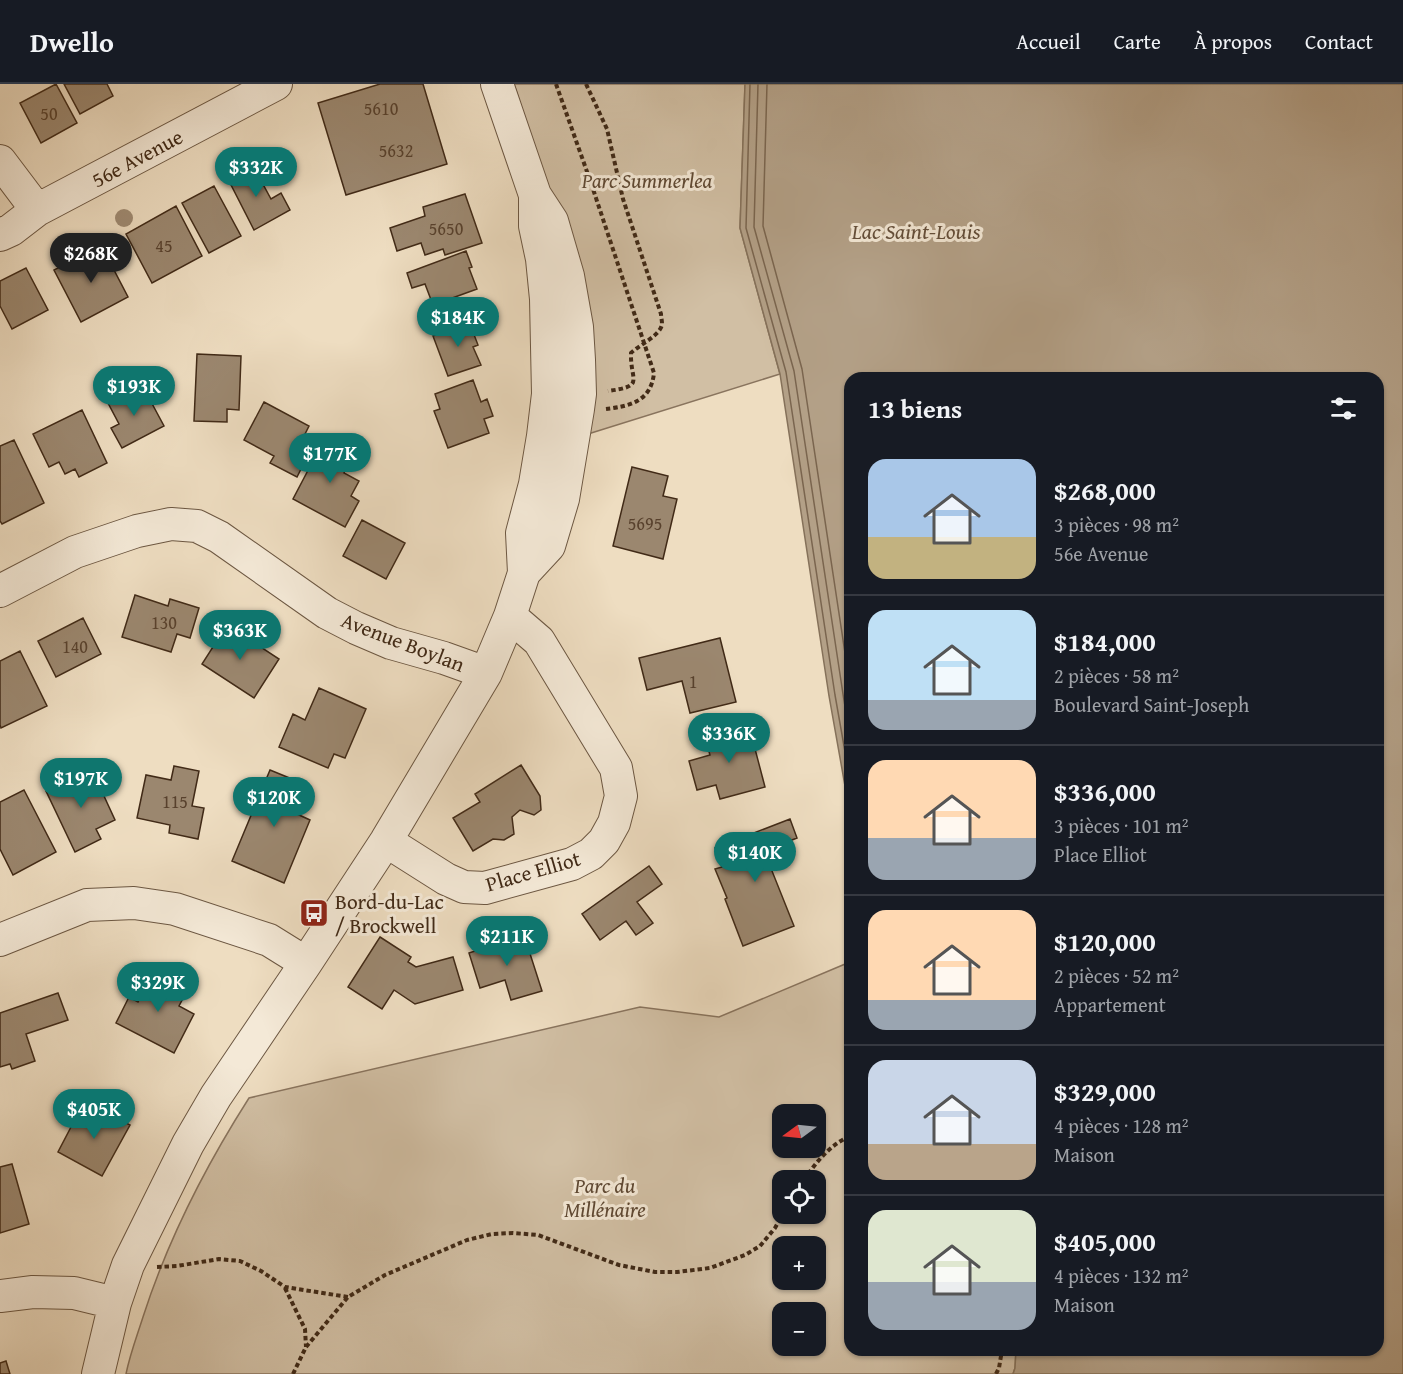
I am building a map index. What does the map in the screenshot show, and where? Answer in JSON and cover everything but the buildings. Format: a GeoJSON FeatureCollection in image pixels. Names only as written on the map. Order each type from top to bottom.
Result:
{"type":"FeatureCollection","features":[{"type":"Feature","properties":{"kind":"street","name":"56e Avenue"},"geometry":{"type":"LineString","coordinates":[[0,235],[11,230],[38,210],[276,84]]}},
{"type":"Feature","properties":{"kind":"street"},"geometry":{"type":"LineString","coordinates":[[497,84],[535,195],[552,221],[570,286],[577,327],[580,393],[587,418],[549,546],[524,573]]}},
{"type":"Feature","properties":{"kind":"street"},"geometry":{"type":"LineString","coordinates":[[0,161],[38,210]]}},
{"type":"Feature","properties":{"kind":"street"},"geometry":{"type":"LineString","coordinates":[[98,1374],[115,1303],[128,1264],[188,1144],[216,1096],[386,841],[486,673],[510,616],[524,573],[522,533],[535,484],[548,394],[548,334],[542,259],[535,226],[535,195]]}},
{"type":"Feature","properties":{"kind":"street","name":"Avenue Boylan"},"geometry":{"type":"LineString","coordinates":[[0,591],[75,552],[137,531],[171,524],[196,526],[219,537],[327,613],[356,628],[391,643],[486,673]]}},
{"type":"Feature","properties":{"kind":"street","name":"Place Elliot"},"geometry":{"type":"LineString","coordinates":[[386,841],[446,879],[464,887],[484,888],[572,864],[591,854],[604,841],[614,823],[621,796],[616,768],[539,641],[510,616]]}},
{"type":"Feature","properties":{"kind":"street"},"geometry":{"type":"LineString","coordinates":[[0,940],[87,905],[134,903],[175,909],[268,940],[306,963]]}},
{"type":"Feature","properties":{"kind":"street"},"geometry":{"type":"LineString","coordinates":[[0,1296],[33,1292],[74,1293],[115,1303]]}},
{"type":"Feature","properties":{"kind":"path"},"geometry":{"type":"LineString","coordinates":[[556,84],[654,373],[653,383],[641,398],[632,404],[587,418]]}},
{"type":"Feature","properties":{"kind":"path"},"geometry":{"type":"LineString","coordinates":[[586,84],[607,129],[623,199],[661,314],[662,325],[659,332],[631,353],[633,383],[628,388],[600,392]]}},
{"type":"Feature","properties":{"kind":"path"},"geometry":{"type":"LineString","coordinates":[[811,1170],[832,1148],[844,1140]]}},
{"type":"Feature","properties":{"kind":"path"},"geometry":{"type":"LineString","coordinates":[[293,1374],[306,1347],[348,1297],[386,1275],[467,1240],[492,1234],[538,1235],[619,1265],[655,1272],[677,1272],[710,1268],[745,1255],[760,1246],[777,1224]]}},
{"type":"Feature","properties":{"kind":"path"},"geometry":{"type":"LineString","coordinates":[[155,1267],[219,1259],[240,1261],[261,1271],[285,1287],[348,1297]]}},
{"type":"Feature","properties":{"kind":"path"},"geometry":{"type":"LineString","coordinates":[[285,1287],[305,1329],[306,1347]]}},
{"type":"Feature","properties":{"kind":"path"},"geometry":{"type":"LineString","coordinates":[[996,1374],[1001,1356]]}},
{"type":"Feature","properties":{"kind":"green space","name":"Parc Summerlea"},"geometry":{"type":"Polygon","coordinates":[[[514,84],[745,84],[740,228],[780,374],[588,434],[532,140],[514,84]]]}},
{"type":"Feature","properties":{"kind":"green space","name":"Parc du Millénaire"},"geometry":{"type":"Polygon","coordinates":[[[844,965],[844,1356],[1016,1356],[1013,1374],[126,1374],[153,1288],[176,1232],[217,1150],[249,1098],[640,1007],[719,1017],[844,965]]]}},
{"type":"Feature","properties":{"kind":"water","name":"Lac Saint-Louis"},"geometry":{"type":"Polygon","coordinates":[[[745,84],[1403,84],[1403,1374],[1013,1374],[1016,1356],[1384,1356],[1384,372],[844,372],[844,780],[780,374],[740,228],[745,84]]]}},
{"type":"Feature","properties":{"kind":"place","name":"Bord-du-Lac / Brockwell"},"geometry":{"type":"Point","coordinates":[314,913]}}]}
